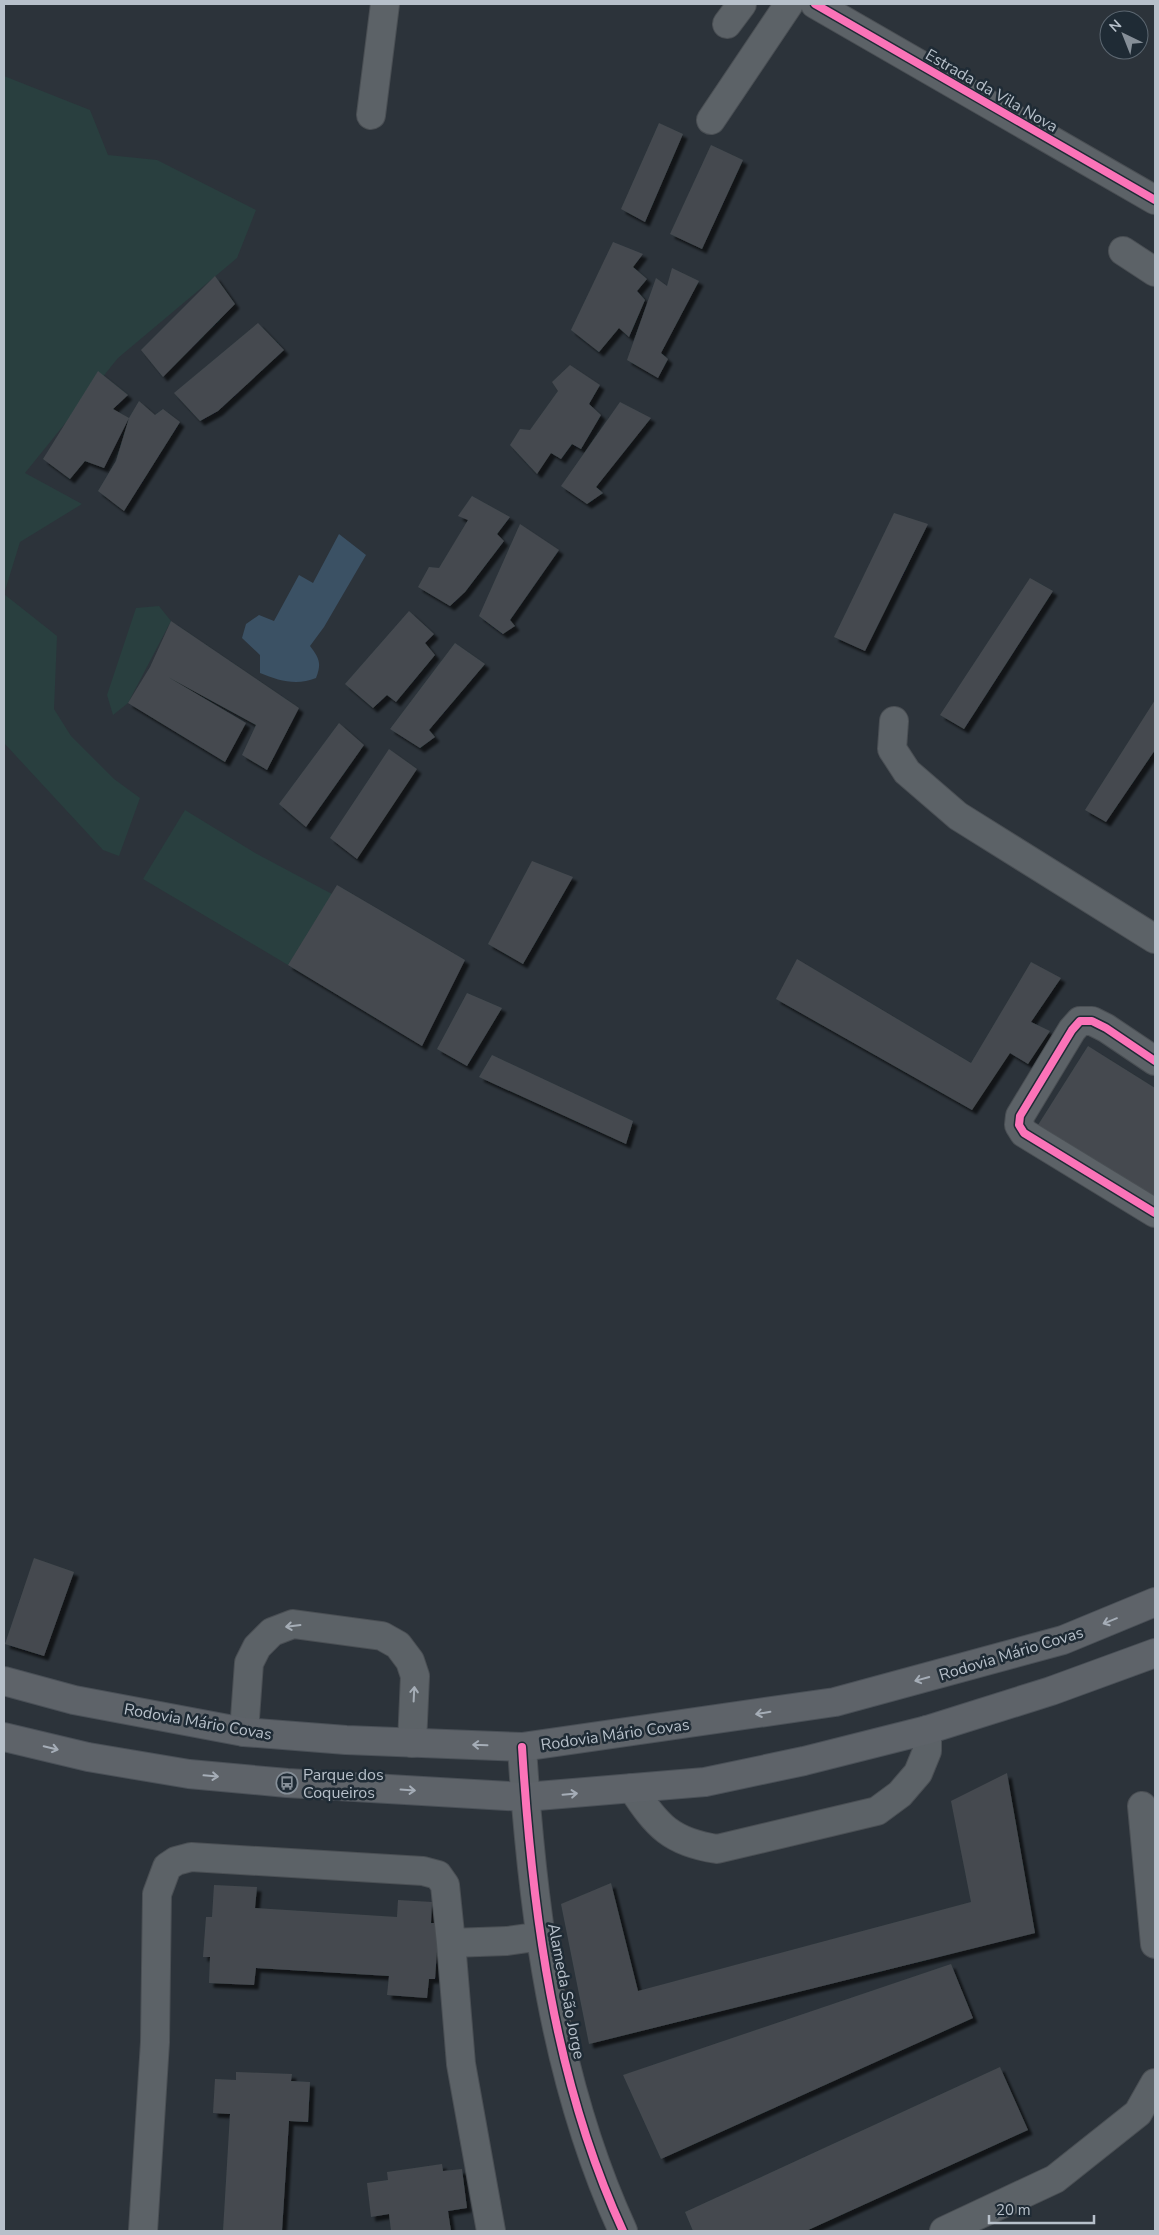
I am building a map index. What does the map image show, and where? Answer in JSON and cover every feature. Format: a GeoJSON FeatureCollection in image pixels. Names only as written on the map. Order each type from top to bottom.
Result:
{"type":"FeatureCollection","features":[{"type":"Feature","properties":{"kind":"main road","name":"Rodovia Mário Covas"},"geometry":{"type":"LineString","coordinates":[[4,1681],[74,1700],[244,1732],[346,1740],[522,1747],[835,1702],[1063,1640],[1155,1602]]}},
{"type":"Feature","properties":{"kind":"main road"},"geometry":{"type":"LineString","coordinates":[[4,1737],[88,1757],[189,1774],[287,1783],[525,1798],[705,1782],[804,1761],[926,1730],[1051,1691],[1155,1653]]}},
{"type":"Feature","properties":{"kind":"street"},"geometry":{"type":"LineString","coordinates":[[371,115],[385,4]]}},
{"type":"Feature","properties":{"kind":"street"},"geometry":{"type":"LineString","coordinates":[[711,120],[789,4]]}},
{"type":"Feature","properties":{"kind":"street","name":"Estrada da Vila Nova"},"geometry":{"type":"LineString","coordinates":[[815,4],[1155,200]]}},
{"type":"Feature","properties":{"kind":"street"},"geometry":{"type":"LineString","coordinates":[[1123,250],[1155,272]]}},
{"type":"Feature","properties":{"kind":"street"},"geometry":{"type":"LineString","coordinates":[[894,721],[892,749],[907,772],[958,816],[1155,939]]}},
{"type":"Feature","properties":{"kind":"street"},"geometry":{"type":"LineString","coordinates":[[1155,1061],[1099,1024],[1092,1021],[1080,1021],[1068,1037],[1020,1116],[1019,1125],[1024,1132],[1155,1213]]}},
{"type":"Feature","properties":{"kind":"street"},"geometry":{"type":"LineString","coordinates":[[244,1732],[249,1663],[257,1647],[272,1632],[293,1624],[382,1636],[398,1645],[410,1661],[415,1676],[412,1743]]}},
{"type":"Feature","properties":{"kind":"street"},"geometry":{"type":"LineString","coordinates":[[632,1788],[650,1816],[670,1834],[692,1845],[717,1849],[877,1811],[900,1794],[918,1773],[927,1751],[926,1730]]}},
{"type":"Feature","properties":{"kind":"street","name":"Alameda São Jorge"},"geometry":{"type":"LineString","coordinates":[[522,1747],[525,1798],[542,1936],[551,1991],[575,2101],[604,2189],[623,2231]]}},
{"type":"Feature","properties":{"kind":"street"},"geometry":{"type":"LineString","coordinates":[[1142,1806],[1155,1944]]}},
{"type":"Feature","properties":{"kind":"street"},"geometry":{"type":"LineString","coordinates":[[143,2231],[155,2042],[157,1894],[167,1867],[176,1861],[191,1857],[423,1871],[438,1875],[445,1885],[461,2064],[491,2231]]}},
{"type":"Feature","properties":{"kind":"street"},"geometry":{"type":"LineString","coordinates":[[451,1943],[542,1936]]}},
{"type":"Feature","properties":{"kind":"street"},"geometry":{"type":"LineString","coordinates":[[944,2231],[1055,2179],[1138,2113],[1155,2083]]}},
{"type":"Feature","properties":{"kind":"green space"},"geometry":{"type":"Polygon","coordinates":[[[4,76],[90,110],[108,155],[157,160],[256,210],[237,258],[118,358],[25,473],[82,504],[20,542],[4,594],[4,76]]]}},
{"type":"Feature","properties":{"kind":"green space"},"geometry":{"type":"Polygon","coordinates":[[[4,594],[57,636],[54,709],[71,736],[114,779],[140,798],[119,856],[103,850],[4,743],[4,594]]]}},
{"type":"Feature","properties":{"kind":"green space"},"geometry":{"type":"Polygon","coordinates":[[[159,606],[171,621],[128,703],[113,715],[107,695],[136,608],[159,606]]]}},
{"type":"Feature","properties":{"kind":"green space"},"geometry":{"type":"Polygon","coordinates":[[[185,810],[257,854],[332,894],[288,965],[143,879],[185,810]]]}},
{"type":"Feature","properties":{"kind":"water"},"geometry":{"type":"Polygon","coordinates":[[[339,534],[366,555],[324,627],[310,646],[319,661],[316,678],[295,682],[260,673],[260,655],[242,638],[246,624],[259,615],[274,621],[299,575],[313,583],[339,534]]]}},
{"type":"Feature","properties":{"kind":"building"},"geometry":{"type":"Polygon","coordinates":[[[659,123],[683,134],[645,222],[621,209],[659,123]]]}},
{"type":"Feature","properties":{"kind":"building"},"geometry":{"type":"Polygon","coordinates":[[[711,145],[743,160],[702,249],[670,234],[711,145]]]}},
{"type":"Feature","properties":{"kind":"building"},"geometry":{"type":"Polygon","coordinates":[[[613,242],[643,254],[633,267],[647,279],[637,291],[645,300],[629,337],[619,328],[599,352],[571,330],[613,242]]]}},
{"type":"Feature","properties":{"kind":"building"},"geometry":{"type":"Polygon","coordinates":[[[672,268],[699,281],[661,353],[668,359],[658,378],[627,360],[656,278],[667,286],[672,268]]]}},
{"type":"Feature","properties":{"kind":"building"},"geometry":{"type":"Polygon","coordinates":[[[215,276],[235,304],[163,377],[141,350],[215,276]]]}},
{"type":"Feature","properties":{"kind":"building"},"geometry":{"type":"Polygon","coordinates":[[[258,323],[284,350],[218,411],[200,421],[174,393],[258,323]]]}},
{"type":"Feature","properties":{"kind":"building"},"geometry":{"type":"Polygon","coordinates":[[[570,365],[600,385],[589,404],[601,415],[581,449],[572,444],[561,459],[551,453],[537,474],[510,445],[520,429],[530,430],[558,391],[552,382],[570,365]]]}},
{"type":"Feature","properties":{"kind":"building"},"geometry":{"type":"Polygon","coordinates":[[[98,371],[128,395],[113,409],[129,418],[104,468],[85,461],[70,479],[43,459],[98,371]]]}},
{"type":"Feature","properties":{"kind":"building"},"geometry":{"type":"Polygon","coordinates":[[[139,401],[155,415],[163,409],[180,422],[124,511],[98,491],[116,461],[129,418],[139,401]]]}},
{"type":"Feature","properties":{"kind":"building"},"geometry":{"type":"Polygon","coordinates":[[[620,402],[651,418],[596,487],[603,493],[587,504],[561,486],[620,402]]]}},
{"type":"Feature","properties":{"kind":"building"},"geometry":{"type":"Polygon","coordinates":[[[472,496],[510,517],[497,534],[504,541],[465,592],[450,606],[418,587],[429,567],[439,568],[468,520],[458,516],[472,496]]]}},
{"type":"Feature","properties":{"kind":"building"},"geometry":{"type":"Polygon","coordinates":[[[894,513],[928,524],[865,651],[834,637],[894,513]]]}},
{"type":"Feature","properties":{"kind":"building"},"geometry":{"type":"Polygon","coordinates":[[[520,524],[559,550],[510,620],[515,626],[503,634],[479,616],[520,524]]]}},
{"type":"Feature","properties":{"kind":"building"},"geometry":{"type":"Polygon","coordinates":[[[1030,578],[1053,591],[964,729],[940,715],[1030,578]]]}},
{"type":"Feature","properties":{"kind":"building"},"geometry":{"type":"Polygon","coordinates":[[[409,611],[434,634],[425,643],[435,655],[396,702],[387,695],[373,708],[345,684],[409,611]]]}},
{"type":"Feature","properties":{"kind":"building"},"geometry":{"type":"Polygon","coordinates":[[[171,621],[299,708],[267,770],[242,755],[256,725],[168,677],[246,723],[225,762],[128,703],[150,667],[171,621]]]}},
{"type":"Feature","properties":{"kind":"building"},"geometry":{"type":"Polygon","coordinates":[[[455,643],[485,664],[429,730],[435,737],[420,748],[390,729],[455,643]]]}},
{"type":"Feature","properties":{"kind":"building"},"geometry":{"type":"Polygon","coordinates":[[[1155,700],[1155,750],[1106,822],[1085,810],[1155,700]]]}},
{"type":"Feature","properties":{"kind":"building"},"geometry":{"type":"Polygon","coordinates":[[[339,723],[364,745],[306,827],[279,804],[339,723]]]}},
{"type":"Feature","properties":{"kind":"building"},"geometry":{"type":"Polygon","coordinates":[[[389,749],[417,769],[357,859],[330,838],[389,749]]]}},
{"type":"Feature","properties":{"kind":"building"},"geometry":{"type":"Polygon","coordinates":[[[532,861],[573,877],[523,964],[488,944],[532,861]]]}},
{"type":"Feature","properties":{"kind":"building"},"geometry":{"type":"Polygon","coordinates":[[[337,885],[465,960],[422,1046],[288,965],[337,885]]]}},
{"type":"Feature","properties":{"kind":"building"},"geometry":{"type":"Polygon","coordinates":[[[797,959],[971,1063],[1031,962],[1061,978],[1031,1022],[1050,1031],[1028,1064],[1010,1053],[972,1110],[776,999],[797,959]]]}},
{"type":"Feature","properties":{"kind":"building"},"geometry":{"type":"Polygon","coordinates":[[[467,993],[502,1008],[467,1066],[437,1049],[467,993]]]}},
{"type":"Feature","properties":{"kind":"building"},"geometry":{"type":"Polygon","coordinates":[[[1088,1046],[1155,1088],[1155,1198],[1038,1125],[1088,1046]]]}},
{"type":"Feature","properties":{"kind":"building"},"geometry":{"type":"Polygon","coordinates":[[[492,1055],[633,1121],[626,1144],[479,1077],[492,1055]]]}},
{"type":"Feature","properties":{"kind":"building"},"geometry":{"type":"Polygon","coordinates":[[[34,1558],[74,1572],[44,1656],[5,1644],[34,1558]]]}},
{"type":"Feature","properties":{"kind":"building"},"geometry":{"type":"Polygon","coordinates":[[[1007,1773],[1035,1933],[589,2044],[561,1904],[611,1883],[638,1991],[971,1902],[951,1801],[1007,1773]]]}},
{"type":"Feature","properties":{"kind":"building"},"geometry":{"type":"Polygon","coordinates":[[[214,1885],[257,1887],[255,1908],[397,1917],[398,1900],[432,1902],[431,1923],[439,1923],[435,1979],[429,1979],[427,1998],[387,1995],[389,1976],[256,1968],[254,1985],[209,1983],[210,1957],[203,1957],[206,1917],[212,1917],[214,1885]]]}},
{"type":"Feature","properties":{"kind":"building"},"geometry":{"type":"Polygon","coordinates":[[[951,1964],[973,2018],[661,2159],[623,2075],[951,1964]]]}},
{"type":"Feature","properties":{"kind":"building"},"geometry":{"type":"Polygon","coordinates":[[[1000,2067],[1028,2130],[806,2231],[693,2231],[685,2212],[1000,2067]]]}},
{"type":"Feature","properties":{"kind":"building"},"geometry":{"type":"Polygon","coordinates":[[[236,2072],[292,2074],[291,2081],[310,2082],[308,2122],[289,2121],[282,2231],[223,2231],[230,2114],[213,2113],[215,2079],[236,2080],[236,2072]]]}},
{"type":"Feature","properties":{"kind":"building"},"geometry":{"type":"Polygon","coordinates":[[[442,2164],[443,2171],[462,2169],[467,2208],[448,2211],[451,2231],[391,2231],[389,2214],[371,2217],[367,2183],[388,2180],[387,2172],[442,2164]]]}},
{"type":"Feature","properties":{"kind":"cycle path"},"geometry":{"type":"LineString","coordinates":[[815,4],[1155,200]]}},
{"type":"Feature","properties":{"kind":"cycle path"},"geometry":{"type":"LineString","coordinates":[[1155,1061],[1106,1028],[1092,1021],[1080,1021],[1072,1030],[1020,1116],[1019,1125],[1024,1133],[1155,1213]]}},
{"type":"Feature","properties":{"kind":"cycle path"},"geometry":{"type":"LineString","coordinates":[[522,1747],[532,1871],[550,1994],[563,2055],[580,2115],[599,2174],[623,2231]]}},
{"type":"Feature","properties":{"kind":"place","name":"Parque dos Coqueiros"},"geometry":{"type":"Point","coordinates":[287,1783]}}]}
